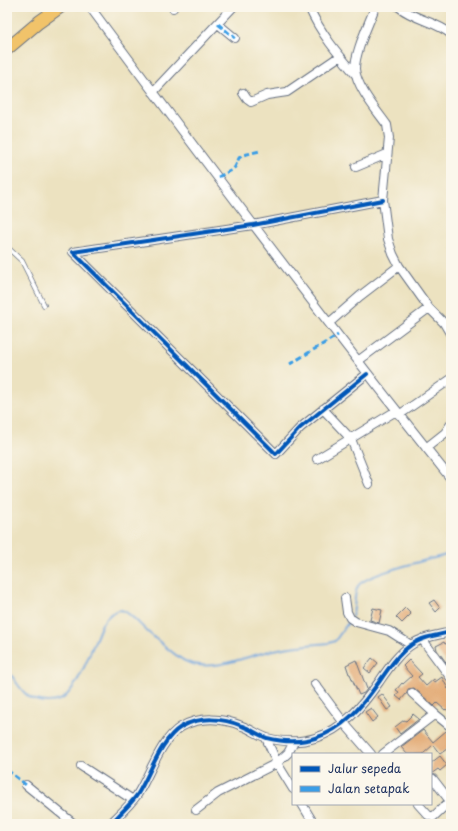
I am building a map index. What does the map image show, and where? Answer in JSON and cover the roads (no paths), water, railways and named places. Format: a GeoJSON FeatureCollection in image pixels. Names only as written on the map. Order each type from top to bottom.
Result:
{"type":"FeatureCollection","features":[{"type":"Feature","properties":{"kind":"main road"},"geometry":{"type":"LineString","coordinates":[[8,47],[60,7]]}},
{"type":"Feature","properties":{"kind":"street"},"geometry":{"type":"LineString","coordinates":[[90,7],[253,225],[398,413],[451,479]]}},
{"type":"Feature","properties":{"kind":"street"},"geometry":{"type":"LineString","coordinates":[[153,92],[233,7]]}},
{"type":"Feature","properties":{"kind":"street"},"geometry":{"type":"LineString","coordinates":[[309,7],[318,24],[340,56],[356,75],[365,92],[387,125],[389,138],[383,200],[388,239],[392,254],[429,308],[444,323],[451,335]]}},
{"type":"Feature","properties":{"kind":"street"},"geometry":{"type":"LineString","coordinates":[[356,75],[356,63],[375,7]]}},
{"type":"Feature","properties":{"kind":"street"},"geometry":{"type":"LineString","coordinates":[[399,7],[451,34]]}},
{"type":"Feature","properties":{"kind":"street"},"geometry":{"type":"LineString","coordinates":[[218,24],[235,38]]}},
{"type":"Feature","properties":{"kind":"street"},"geometry":{"type":"LineString","coordinates":[[243,93],[248,101],[254,102],[267,95],[286,93],[340,56]]}},
{"type":"Feature","properties":{"kind":"street"},"geometry":{"type":"LineString","coordinates":[[356,167],[387,154]]}},
{"type":"Feature","properties":{"kind":"street"},"geometry":{"type":"LineString","coordinates":[[368,374],[300,428],[276,454],[73,252],[253,225],[383,200]]}},
{"type":"Feature","properties":{"kind":"street"},"geometry":{"type":"LineString","coordinates":[[329,323],[360,296],[399,266]]}},
{"type":"Feature","properties":{"kind":"street"},"geometry":{"type":"LineString","coordinates":[[358,360],[429,308]]}},
{"type":"Feature","properties":{"kind":"street"},"geometry":{"type":"LineString","coordinates":[[317,459],[398,413],[451,379]]}},
{"type":"Feature","properties":{"kind":"street"},"geometry":{"type":"LineString","coordinates":[[323,409],[351,439],[369,484]]}},
{"type":"Feature","properties":{"kind":"street"},"geometry":{"type":"LineString","coordinates":[[426,448],[445,433],[451,424]]}},
{"type":"Feature","properties":{"kind":"street"},"geometry":{"type":"LineString","coordinates":[[345,598],[347,612],[350,618],[356,622],[389,631],[411,645]]}},
{"type":"Feature","properties":{"kind":"street"},"geometry":{"type":"LineString","coordinates":[[110,824],[137,795],[172,733],[182,726],[192,722],[213,718],[242,726],[266,738],[294,742],[312,739],[326,734],[344,723],[367,698],[393,663],[411,645],[422,639],[451,632]]}},
{"type":"Feature","properties":{"kind":"street"},"geometry":{"type":"LineString","coordinates":[[422,639],[451,678]]}},
{"type":"Feature","properties":{"kind":"street"},"geometry":{"type":"LineString","coordinates":[[315,684],[344,723],[370,753]]}},
{"type":"Feature","properties":{"kind":"street"},"geometry":{"type":"LineString","coordinates":[[412,694],[451,727]]}},
{"type":"Feature","properties":{"kind":"street"},"geometry":{"type":"LineString","coordinates":[[384,753],[435,714]]}},
{"type":"Feature","properties":{"kind":"street"},"geometry":{"type":"LineString","coordinates":[[266,738],[277,763],[292,787]]}},
{"type":"Feature","properties":{"kind":"street"},"geometry":{"type":"LineString","coordinates":[[196,810],[218,793],[277,763],[288,753],[294,742]]}},
{"type":"Feature","properties":{"kind":"street"},"geometry":{"type":"LineString","coordinates":[[81,766],[133,800]]}},
{"type":"Feature","properties":{"kind":"street"},"geometry":{"type":"LineString","coordinates":[[419,805],[433,817],[451,801],[433,779]]}},
{"type":"Feature","properties":{"kind":"street"},"geometry":{"type":"LineString","coordinates":[[26,785],[74,824]]}},
{"type":"Feature","properties":{"kind":"street"},"geometry":{"type":"LineString","coordinates":[[303,805],[314,824]]}},
{"type":"Feature","properties":{"kind":"lane"},"geometry":{"type":"LineString","coordinates":[[7,247],[22,262],[44,304]]}},
{"type":"Feature","properties":{"kind":"waterway"},"geometry":{"type":"LineString","coordinates":[[352,616],[356,590],[363,581],[373,576],[401,567],[451,554]]}},
{"type":"Feature","properties":{"kind":"waterway"},"geometry":{"type":"LineString","coordinates":[[7,670],[21,689],[31,698],[49,702],[63,699],[72,689],[87,662],[102,624],[110,615],[118,610],[128,613],[171,652],[185,661],[204,666],[236,661],[281,648],[329,643],[335,641],[350,620]]}}]}
